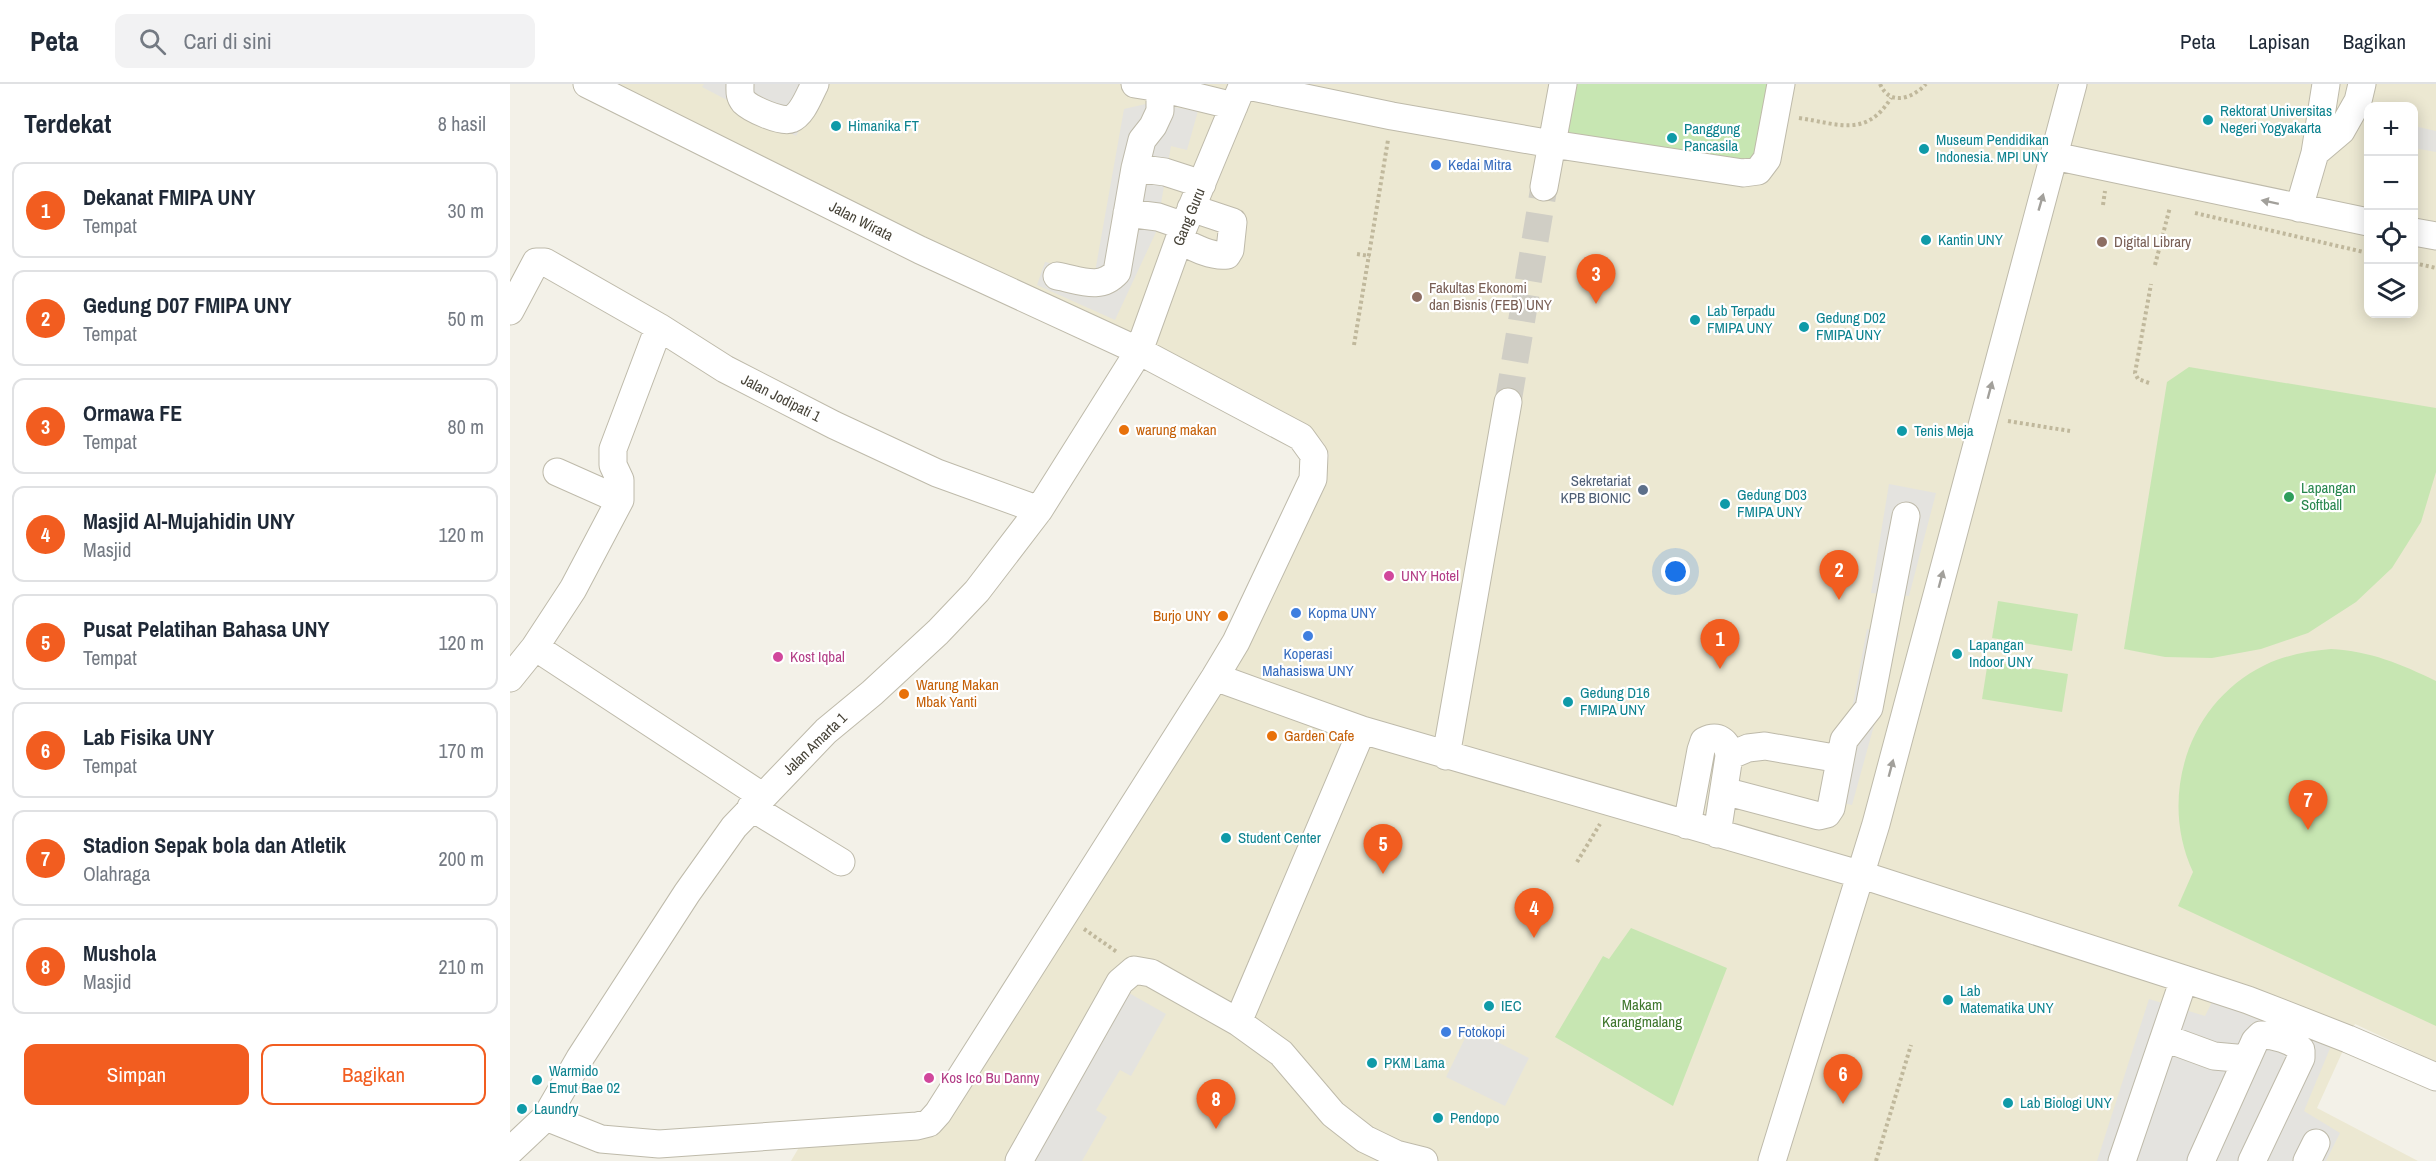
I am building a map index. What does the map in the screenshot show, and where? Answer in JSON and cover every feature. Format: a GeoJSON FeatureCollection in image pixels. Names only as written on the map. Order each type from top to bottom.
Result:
{"type":"FeatureCollection","features":[{"type":"Feature","properties":{"kind":"street","name":"Jalan Wirata"},"geometry":{"type":"LineString","coordinates":[[546,1117],[601,1139],[659,1144],[917,1126],[929,1123],[938,1113],[1236,642],[1313,479],[1314,455],[1300,437],[1139,351],[920,250],[587,84]]}},
{"type":"Feature","properties":{"kind":"street"},"geometry":{"type":"LineString","coordinates":[[740,84],[740,94],[745,103],[779,120],[790,120],[799,114],[815,84]]}},
{"type":"Feature","properties":{"kind":"street"},"geometry":{"type":"LineString","coordinates":[[1544,187],[1563,84]]}},
{"type":"Feature","properties":{"kind":"street"},"geometry":{"type":"LineString","coordinates":[[1057,276],[1095,284],[1108,281],[1117,272],[1142,140],[1153,126],[1160,111],[1148,86],[1240,92],[1743,173],[1758,171],[1767,159],[1781,84]]}},
{"type":"Feature","properties":{"kind":"street"},"geometry":{"type":"LineString","coordinates":[[1772,1161],[1862,875],[2073,84]]}},
{"type":"Feature","properties":{"kind":"street"},"geometry":{"type":"LineString","coordinates":[[2299,208],[2315,153],[2326,84]]}},
{"type":"Feature","properties":{"kind":"street"},"geometry":{"type":"LineString","coordinates":[[2315,153],[2341,131],[2358,101],[2362,84]]}},
{"type":"Feature","properties":{"kind":"street","name":"Gang Guru"},"geometry":{"type":"LineString","coordinates":[[1139,351],[1185,225],[1240,92]]}},
{"type":"Feature","properties":{"kind":"street"},"geometry":{"type":"LineString","coordinates":[[2054,156],[2364,221]]}},
{"type":"Feature","properties":{"kind":"street"},"geometry":{"type":"LineString","coordinates":[[1135,168],[1165,172],[1202,184]]}},
{"type":"Feature","properties":{"kind":"street"},"geometry":{"type":"LineString","coordinates":[[1127,213],[1158,217],[1185,225]]}},
{"type":"Feature","properties":{"kind":"street"},"geometry":{"type":"LineString","coordinates":[[2418,233],[2436,236]]}},
{"type":"Feature","properties":{"kind":"street","name":"Jalan Jodipati 1"},"geometry":{"type":"LineString","coordinates":[[510,311],[536,262],[545,262],[659,327],[725,369],[834,425],[937,472],[1039,510]]}},
{"type":"Feature","properties":{"kind":"street"},"geometry":{"type":"LineString","coordinates":[[510,678],[536,647],[573,589],[620,500],[620,480],[613,465],[613,449],[659,327]]}},
{"type":"Feature","properties":{"kind":"street","name":"Jalan Amarta 1"},"geometry":{"type":"LineString","coordinates":[[510,1151],[546,1117],[580,1059],[687,893],[756,802],[826,730],[872,693],[946,624],[977,591],[1039,510],[1139,351]]}},
{"type":"Feature","properties":{"kind":"street"},"geometry":{"type":"LineString","coordinates":[[1446,756],[1508,402]]}},
{"type":"Feature","properties":{"kind":"street"},"geometry":{"type":"LineString","coordinates":[[556,472],[620,500]]}},
{"type":"Feature","properties":{"kind":"street"},"geometry":{"type":"LineString","coordinates":[[1724,791],[1819,816],[1827,814],[1831,808],[1844,740],[1869,708],[1906,516]]}},
{"type":"Feature","properties":{"kind":"street"},"geometry":{"type":"LineString","coordinates":[[1888,617],[1928,626]]}},
{"type":"Feature","properties":{"kind":"street"},"geometry":{"type":"LineString","coordinates":[[536,647],[841,862]]}},
{"type":"Feature","properties":{"kind":"street"},"geometry":{"type":"LineString","coordinates":[[1215,677],[1362,730],[1862,875],[2184,979],[2248,1000],[2348,1039],[2436,1077]]}},
{"type":"Feature","properties":{"kind":"street"},"geometry":{"type":"LineString","coordinates":[[1238,1022],[1362,730]]}},
{"type":"Feature","properties":{"kind":"street"},"geometry":{"type":"LineString","coordinates":[[1687,825],[1704,741],[1710,738],[1724,741],[1729,756],[1717,834]]}},
{"type":"Feature","properties":{"kind":"street"},"geometry":{"type":"LineString","coordinates":[[1729,756],[1748,748],[1765,746],[1840,759]]}},
{"type":"Feature","properties":{"kind":"street"},"geometry":{"type":"LineString","coordinates":[[1019,1161],[1120,982],[1134,970],[1151,973],[1238,1022],[1281,1053],[1334,1114],[1365,1139],[1396,1154],[1424,1161]]}},
{"type":"Feature","properties":{"kind":"street"},"geometry":{"type":"LineString","coordinates":[[2122,1161],[2184,979]]}},
{"type":"Feature","properties":{"kind":"street"},"geometry":{"type":"LineString","coordinates":[[2201,1161],[2255,1041],[2261,1035],[2270,1035],[2297,1045],[2301,1050],[2301,1058],[2253,1161]]}},
{"type":"Feature","properties":{"kind":"street"},"geometry":{"type":"LineString","coordinates":[[2165,1038],[2214,1056],[2247,1059]]}},
{"type":"Feature","properties":{"kind":"path"},"geometry":{"type":"LineString","coordinates":[[1880,84],[1891,98],[1903,98],[1917,94],[1926,84]]}},
{"type":"Feature","properties":{"kind":"path"},"geometry":{"type":"LineString","coordinates":[[1775,115],[1854,126],[1867,122],[1881,113],[1891,98]]}},
{"type":"Feature","properties":{"kind":"path"},"geometry":{"type":"LineString","coordinates":[[1354,345],[1392,116]]}},
{"type":"Feature","properties":{"kind":"path"},"geometry":{"type":"LineString","coordinates":[[2094,190],[2116,195]]}},
{"type":"Feature","properties":{"kind":"path"},"geometry":{"type":"LineString","coordinates":[[2159,205],[2180,210]]}},
{"type":"Feature","properties":{"kind":"path"},"geometry":{"type":"LineString","coordinates":[[2155,265],[2169,207]]}},
{"type":"Feature","properties":{"kind":"path"},"geometry":{"type":"LineString","coordinates":[[2191,212],[2364,252]]}},
{"type":"Feature","properties":{"kind":"path"},"geometry":{"type":"LineString","coordinates":[[1358,254],[1370,256]]}},
{"type":"Feature","properties":{"kind":"path"},"geometry":{"type":"LineString","coordinates":[[2418,264],[2436,268]]}},
{"type":"Feature","properties":{"kind":"path"},"geometry":{"type":"LineString","coordinates":[[2149,383],[2138,379],[2135,373],[2151,284]]}},
{"type":"Feature","properties":{"kind":"path"},"geometry":{"type":"LineString","coordinates":[[1983,417],[2070,431]]}},
{"type":"Feature","properties":{"kind":"path"},"geometry":{"type":"LineString","coordinates":[[1577,862],[1604,816],[1608,803]]}},
{"type":"Feature","properties":{"kind":"path"},"geometry":{"type":"LineString","coordinates":[[1062,917],[1082,927],[1122,956],[1134,970]]}},
{"type":"Feature","properties":{"kind":"path"},"geometry":{"type":"LineString","coordinates":[[1876,1161],[1911,1045]]}},
{"type":"Feature","properties":{"kind":"shaded area"},"geometry":{"type":"Polygon","coordinates":[[[610,84],[2436,84],[2436,1062],[2355,1024],[2317,1108],[2418,1161],[791,1161],[801,1144],[929,1135],[1327,472],[1329,454],[1323,442],[1298,419],[1162,353],[918,241],[610,84]]]}},
{"type":"Feature","properties":{"kind":"shaded area"},"geometry":{"type":"Polygon","coordinates":[[[704,84],[823,84],[796,136],[702,87],[704,84]]]}},
{"type":"Feature","properties":{"kind":"shaded area"},"geometry":{"type":"Polygon","coordinates":[[[1150,103],[1198,111],[1187,150],[1171,146],[1156,232],[1115,320],[1037,285],[1045,262],[1095,272],[1124,109],[1150,103]]]}},
{"type":"Feature","properties":{"kind":"shaded area"},"geometry":{"type":"Polygon","coordinates":[[[2418,127],[2436,131],[2436,152],[2418,149],[2418,127]]]}},
{"type":"Feature","properties":{"kind":"shaded area"},"geometry":{"type":"Polygon","coordinates":[[[1889,484],[1936,493],[1909,596],[1871,593],[1889,484]]]}},
{"type":"Feature","properties":{"kind":"shaded area"},"geometry":{"type":"Polygon","coordinates":[[[1867,629],[1899,635],[1852,805],[1835,801],[1867,629]]]}},
{"type":"Feature","properties":{"kind":"shaded area"},"geometry":{"type":"Polygon","coordinates":[[[1129,993],[1166,1014],[1131,1076],[1120,1070],[1096,1110],[1107,1117],[1082,1161],[1033,1161],[1129,993]]]}},
{"type":"Feature","properties":{"kind":"shaded area"},"geometry":{"type":"Polygon","coordinates":[[[2149,999],[2205,1016],[2212,1002],[2331,1046],[2304,1111],[2340,1133],[2326,1161],[2097,1161],[2149,999]]]}},
{"type":"Feature","properties":{"kind":"shaded area"},"geometry":{"type":"Polygon","coordinates":[[[1470,1028],[1529,1058],[1505,1106],[1446,1077],[1470,1028]]]}},
{"type":"Feature","properties":{"kind":"green space"},"geometry":{"type":"Polygon","coordinates":[[[1573,84],[1769,84],[1758,152],[1751,162],[1564,138],[1573,84]]]}},
{"type":"Feature","properties":{"kind":"green space","name":"Lapangan Softball"},"geometry":{"type":"Polygon","coordinates":[[[2189,367],[2436,408],[2436,472],[2421,522],[2392,568],[2356,602],[2308,633],[2261,649],[2212,658],[2165,657],[2124,649],[2167,382],[2189,367]]]}},
{"type":"Feature","properties":{"kind":"green space"},"geometry":{"type":"Polygon","coordinates":[[[1998,601],[2078,614],[2072,651],[1992,638],[1998,601]]]}},
{"type":"Feature","properties":{"kind":"green space"},"geometry":{"type":"Polygon","coordinates":[[[2331,649],[2359,652],[2385,659],[2436,681],[2436,1026],[2178,906],[2193,872],[2183,843],[2179,813],[2180,783],[2187,754],[2199,727],[2216,702],[2238,681],[2265,665],[2297,654],[2331,649]]]}},
{"type":"Feature","properties":{"kind":"green space"},"geometry":{"type":"Polygon","coordinates":[[[1988,661],[2068,674],[2062,712],[1982,699],[1988,661]]]}},
{"type":"Feature","properties":{"kind":"green space","name":"Makam Karangmalang"},"geometry":{"type":"Polygon","coordinates":[[[1631,928],[1727,968],[1673,1106],[1555,1037],[1603,956],[1609,959],[1631,928]]]}},
{"type":"Feature","properties":{"kind":"tunnel"},"geometry":{"type":"LineString","coordinates":[[1508,402],[1544,187]]}},
{"type":"Feature","properties":{"kind":"place","name":"Rektorat Universitas Negeri Yogyakarta"},"geometry":{"type":"Point","coordinates":[2208,120]}},
{"type":"Feature","properties":{"kind":"place","name":"Himanika FT"},"geometry":{"type":"Point","coordinates":[836,126]}},
{"type":"Feature","properties":{"kind":"place","name":"Panggung Pancasila"},"geometry":{"type":"Point","coordinates":[1672,138]}},
{"type":"Feature","properties":{"kind":"place","name":"Museum Pendidikan Indonesia. MPI UNY"},"geometry":{"type":"Point","coordinates":[1924,149]}},
{"type":"Feature","properties":{"kind":"place","name":"Kedai Mitra"},"geometry":{"type":"Point","coordinates":[1436,165]}},
{"type":"Feature","properties":{"kind":"place","name":"Kantin UNY"},"geometry":{"type":"Point","coordinates":[1926,240]}},
{"type":"Feature","properties":{"kind":"place","name":"Digital Library"},"geometry":{"type":"Point","coordinates":[2102,242]}},
{"type":"Feature","properties":{"kind":"place","name":"Fakultas Ekonomi dan Bisnis (FEB) UNY"},"geometry":{"type":"Point","coordinates":[1417,297]}},
{"type":"Feature","properties":{"kind":"place","name":"Ormawa FE"},"geometry":{"type":"Point","coordinates":[1596,304]}},
{"type":"Feature","properties":{"kind":"place","name":"Lab Terpadu FMIPA UNY"},"geometry":{"type":"Point","coordinates":[1695,320]}},
{"type":"Feature","properties":{"kind":"place","name":"Gedung D02 FMIPA UNY"},"geometry":{"type":"Point","coordinates":[1804,327]}},
{"type":"Feature","properties":{"kind":"place","name":"warung makan"},"geometry":{"type":"Point","coordinates":[1124,430]}},
{"type":"Feature","properties":{"kind":"place","name":"Tenis Meja"},"geometry":{"type":"Point","coordinates":[1902,431]}},
{"type":"Feature","properties":{"kind":"place","name":"Sekretariat KPB BIONIC"},"geometry":{"type":"Point","coordinates":[1643,490]}},
{"type":"Feature","properties":{"kind":"place","name":"Lapangan Softball"},"geometry":{"type":"Point","coordinates":[2289,497]}},
{"type":"Feature","properties":{"kind":"place","name":"Gedung D03 FMIPA UNY"},"geometry":{"type":"Point","coordinates":[1725,504]}},
{"type":"Feature","properties":{"kind":"place","name":"UNY Hotel"},"geometry":{"type":"Point","coordinates":[1389,576]}},
{"type":"Feature","properties":{"kind":"place","name":"Gedung D07 FMIPA UNY"},"geometry":{"type":"Point","coordinates":[1839,600]}},
{"type":"Feature","properties":{"kind":"place","name":"Kopma UNY"},"geometry":{"type":"Point","coordinates":[1296,613]}},
{"type":"Feature","properties":{"kind":"place","name":"Burjo UNY"},"geometry":{"type":"Point","coordinates":[1223,616]}},
{"type":"Feature","properties":{"kind":"place","name":"Koperasi Mahasiswa UNY"},"geometry":{"type":"Point","coordinates":[1308,636]}},
{"type":"Feature","properties":{"kind":"place","name":"Lapangan Indoor UNY"},"geometry":{"type":"Point","coordinates":[1957,654]}},
{"type":"Feature","properties":{"kind":"place","name":"Kost Iqbal"},"geometry":{"type":"Point","coordinates":[778,657]}},
{"type":"Feature","properties":{"kind":"place","name":"Dekanat FMIPA UNY"},"geometry":{"type":"Point","coordinates":[1720,669]}},
{"type":"Feature","properties":{"kind":"place","name":"Warung Makan Mbak Yanti"},"geometry":{"type":"Point","coordinates":[904,694]}},
{"type":"Feature","properties":{"kind":"place","name":"Gedung D16 FMIPA UNY"},"geometry":{"type":"Point","coordinates":[1568,702]}},
{"type":"Feature","properties":{"kind":"place","name":"Garden Cafe"},"geometry":{"type":"Point","coordinates":[1272,736]}},
{"type":"Feature","properties":{"kind":"place","name":"Stadion Sepak bola dan Atletik"},"geometry":{"type":"Point","coordinates":[2308,830]}},
{"type":"Feature","properties":{"kind":"place","name":"Student Center"},"geometry":{"type":"Point","coordinates":[1226,838]}},
{"type":"Feature","properties":{"kind":"place","name":"Pusat Pelatihan Bahasa UNY"},"geometry":{"type":"Point","coordinates":[1383,874]}},
{"type":"Feature","properties":{"kind":"place","name":"Masjid Al-Mujahidin UNY"},"geometry":{"type":"Point","coordinates":[1534,938]}},
{"type":"Feature","properties":{"kind":"place","name":"Lab Matematika UNY"},"geometry":{"type":"Point","coordinates":[1948,1000]}},
{"type":"Feature","properties":{"kind":"place","name":"IEC"},"geometry":{"type":"Point","coordinates":[1489,1006]}},
{"type":"Feature","properties":{"kind":"place","name":"Fotokopi"},"geometry":{"type":"Point","coordinates":[1446,1032]}},
{"type":"Feature","properties":{"kind":"place","name":"PKM Lama"},"geometry":{"type":"Point","coordinates":[1372,1063]}},
{"type":"Feature","properties":{"kind":"place","name":"Kos Ico Bu Danny"},"geometry":{"type":"Point","coordinates":[929,1078]}},
{"type":"Feature","properties":{"kind":"place","name":"Warmido Emut Bae 02"},"geometry":{"type":"Point","coordinates":[537,1080]}},
{"type":"Feature","properties":{"kind":"place","name":"Lab Biologi UNY"},"geometry":{"type":"Point","coordinates":[2008,1103]}},
{"type":"Feature","properties":{"kind":"place","name":"Lab Fisika UNY"},"geometry":{"type":"Point","coordinates":[1843,1104]}},
{"type":"Feature","properties":{"kind":"place","name":"Laundry"},"geometry":{"type":"Point","coordinates":[522,1109]}},
{"type":"Feature","properties":{"kind":"place","name":"Pendopo"},"geometry":{"type":"Point","coordinates":[1438,1118]}},
{"type":"Feature","properties":{"kind":"place","name":"Mushola"},"geometry":{"type":"Point","coordinates":[1216,1129]}}]}
